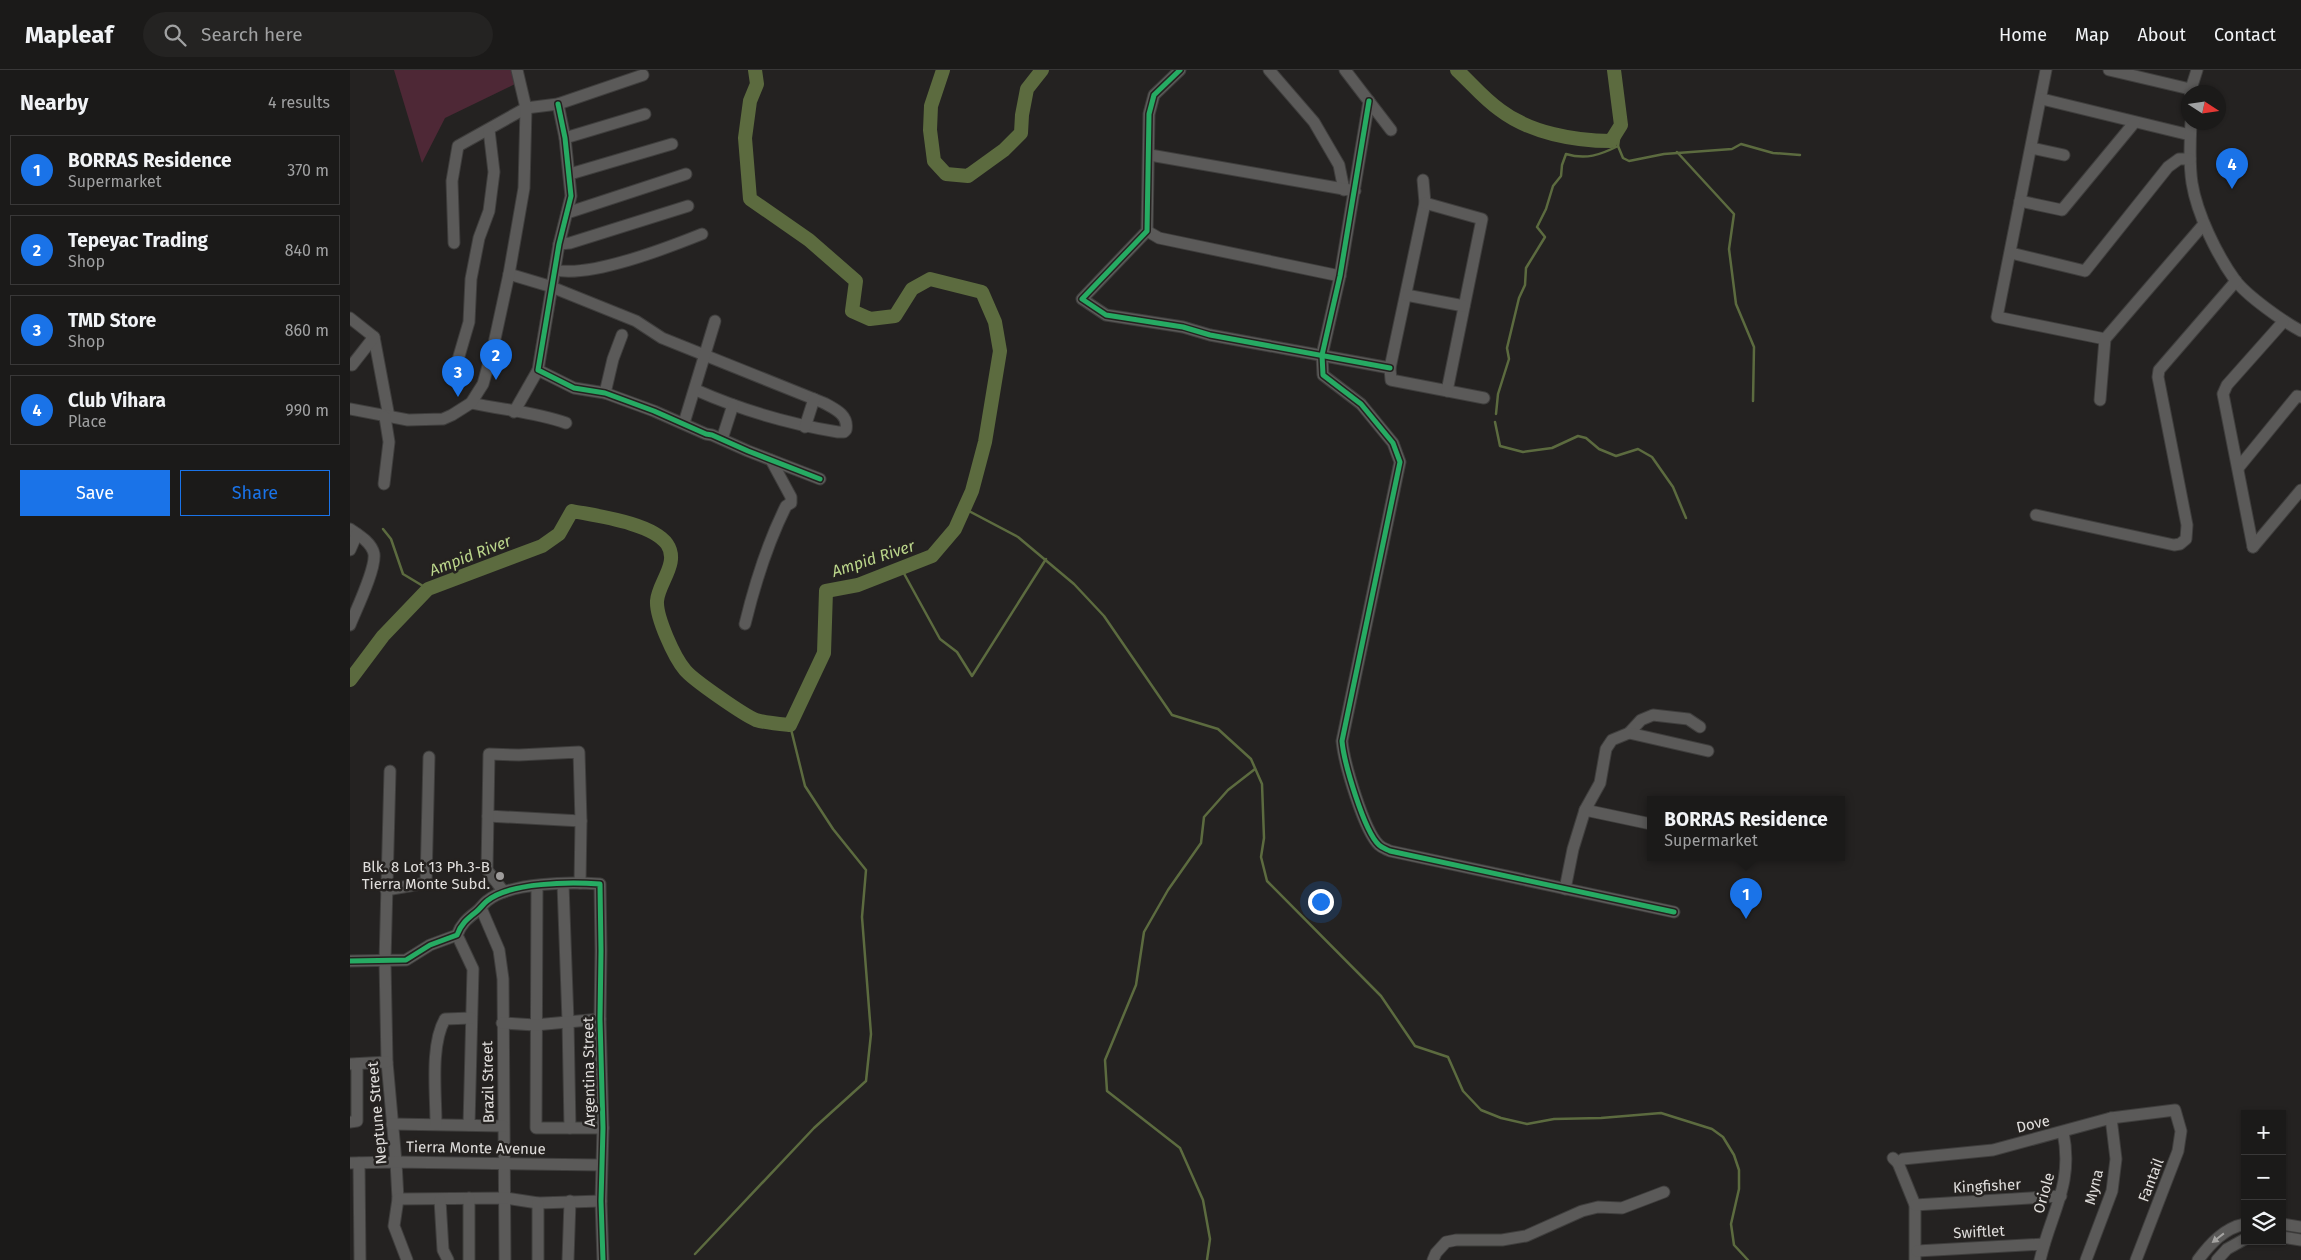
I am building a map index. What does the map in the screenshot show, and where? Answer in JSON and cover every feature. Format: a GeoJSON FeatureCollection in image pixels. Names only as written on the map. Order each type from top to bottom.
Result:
{"type":"FeatureCollection","features":[{"type":"Feature","properties":{"kind":"street"},"geometry":{"type":"LineString","coordinates":[[350,408],[387,417],[420,421],[443,418],[471,403],[483,384],[509,274],[524,188],[526,108],[517,70]]}},
{"type":"Feature","properties":{"kind":"street"},"geometry":{"type":"LineString","coordinates":[[1180,70],[1154,95],[1149,114],[1150,154],[1147,230],[1082,300],[1106,315],[1183,327],[1210,334],[1390,368]]}},
{"type":"Feature","properties":{"kind":"street"},"geometry":{"type":"LineString","coordinates":[[1269,70],[1314,122],[1339,165],[1350,191]]}},
{"type":"Feature","properties":{"kind":"street"},"geometry":{"type":"LineString","coordinates":[[1346,70],[1391,130]]}},
{"type":"Feature","properties":{"kind":"street"},"geometry":{"type":"LineString","coordinates":[[2046,70],[2042,99],[1997,317],[2105,339]]}},
{"type":"Feature","properties":{"kind":"street"},"geometry":{"type":"LineString","coordinates":[[2109,70],[2181,89]]}},
{"type":"Feature","properties":{"kind":"street"},"geometry":{"type":"LineString","coordinates":[[2192,85],[2197,70]]}},
{"type":"Feature","properties":{"kind":"street"},"geometry":{"type":"LineString","coordinates":[[454,243],[452,181],[458,146],[526,108],[558,104],[643,75]]}},
{"type":"Feature","properties":{"kind":"street"},"geometry":{"type":"LineString","coordinates":[[2042,99],[2134,123],[2190,135]]}},
{"type":"Feature","properties":{"kind":"street"},"geometry":{"type":"LineString","coordinates":[[1369,101],[1350,191],[1340,276],[1322,355],[1323,375],[1361,404],[1393,443],[1400,462],[1370,618],[1342,741],[1344,754],[1367,826],[1379,845],[1390,851],[1674,912]]}},
{"type":"Feature","properties":{"kind":"street"},"geometry":{"type":"LineString","coordinates":[[514,412],[538,370],[558,244],[571,196],[565,138],[558,104]]}},
{"type":"Feature","properties":{"kind":"street"},"geometry":{"type":"LineString","coordinates":[[565,138],[645,114]]}},
{"type":"Feature","properties":{"kind":"street"},"geometry":{"type":"LineString","coordinates":[[2020,202],[2062,210],[2134,123]]}},
{"type":"Feature","properties":{"kind":"street"},"geometry":{"type":"LineString","coordinates":[[457,362],[469,322],[471,279],[479,238],[489,211],[494,172],[489,130]]}},
{"type":"Feature","properties":{"kind":"street"},"geometry":{"type":"LineString","coordinates":[[2190,130],[2192,184],[2204,224],[2236,281],[2283,322],[2301,332]]}},
{"type":"Feature","properties":{"kind":"street"},"geometry":{"type":"LineString","coordinates":[[570,174],[672,144]]}},
{"type":"Feature","properties":{"kind":"street"},"geometry":{"type":"LineString","coordinates":[[2032,148],[2064,155]]}},
{"type":"Feature","properties":{"kind":"street"},"geometry":{"type":"LineString","coordinates":[[1150,154],[1350,191]]}},
{"type":"Feature","properties":{"kind":"street"},"geometry":{"type":"LineString","coordinates":[[2011,253],[2085,271],[2168,167],[2179,159],[2190,158]]}},
{"type":"Feature","properties":{"kind":"street"},"geometry":{"type":"LineString","coordinates":[[567,212],[686,174]]}},
{"type":"Feature","properties":{"kind":"street"},"geometry":{"type":"LineString","coordinates":[[1423,180],[1425,203],[1390,368],[1392,380],[1484,398]]}},
{"type":"Feature","properties":{"kind":"street"},"geometry":{"type":"LineString","coordinates":[[1425,203],[1482,218],[1447,391]]}},
{"type":"Feature","properties":{"kind":"street"},"geometry":{"type":"LineString","coordinates":[[558,244],[570,243],[688,206]]}},
{"type":"Feature","properties":{"kind":"street"},"geometry":{"type":"LineString","coordinates":[[2100,400],[2105,339],[2204,224]]}},
{"type":"Feature","properties":{"kind":"street"},"geometry":{"type":"LineString","coordinates":[[1147,230],[1159,238],[1340,276]]}},
{"type":"Feature","properties":{"kind":"street"},"geometry":{"type":"LineString","coordinates":[[555,270],[563,272],[594,269],[661,250],[702,234]]}},
{"type":"Feature","properties":{"kind":"street"},"geometry":{"type":"LineString","coordinates":[[509,274],[552,288],[636,321],[662,338],[814,399],[838,411],[847,421],[846,430],[838,432],[805,426],[734,405],[696,390]]}},
{"type":"Feature","properties":{"kind":"street"},"geometry":{"type":"LineString","coordinates":[[2036,515],[2174,545],[2183,542],[2187,536],[2187,525],[2158,377],[2159,370],[2236,281]]}},
{"type":"Feature","properties":{"kind":"street"},"geometry":{"type":"LineString","coordinates":[[1406,295],[1464,306]]}},
{"type":"Feature","properties":{"kind":"street"},"geometry":{"type":"LineString","coordinates":[[350,318],[374,337],[387,417],[388,442],[384,484]]}},
{"type":"Feature","properties":{"kind":"street"},"geometry":{"type":"LineString","coordinates":[[684,424],[696,390],[715,321]]}},
{"type":"Feature","properties":{"kind":"street"},"geometry":{"type":"LineString","coordinates":[[2283,322],[2225,388],[2224,402],[2239,468],[2253,547],[2301,490]]}},
{"type":"Feature","properties":{"kind":"street"},"geometry":{"type":"LineString","coordinates":[[605,393],[613,359],[622,335]]}},
{"type":"Feature","properties":{"kind":"street"},"geometry":{"type":"LineString","coordinates":[[352,365],[374,337]]}},
{"type":"Feature","properties":{"kind":"street"},"geometry":{"type":"LineString","coordinates":[[538,370],[574,388],[605,393],[820,479]]}},
{"type":"Feature","properties":{"kind":"street"},"geometry":{"type":"LineString","coordinates":[[2239,468],[2297,396],[2301,396]]}},
{"type":"Feature","properties":{"kind":"street"},"geometry":{"type":"LineString","coordinates":[[805,426],[814,399]]}},
{"type":"Feature","properties":{"kind":"street"},"geometry":{"type":"LineString","coordinates":[[471,403],[514,412],[542,414],[566,424]]}},
{"type":"Feature","properties":{"kind":"street"},"geometry":{"type":"LineString","coordinates":[[722,439],[734,405]]}},
{"type":"Feature","properties":{"kind":"street"},"geometry":{"type":"LineString","coordinates":[[745,624],[760,565],[768,553],[771,537],[786,506],[790,503],[791,497],[771,460]]}},
{"type":"Feature","properties":{"kind":"street"},"geometry":{"type":"LineString","coordinates":[[350,550],[354,531],[369,544],[374,555],[369,577],[353,611],[350,625]]}},
{"type":"Feature","properties":{"kind":"street"},"geometry":{"type":"LineString","coordinates":[[1566,889],[1573,849],[1585,810],[1600,783],[1606,749],[1612,740],[1629,733],[1640,720],[1653,715],[1688,719],[1700,727]]}},
{"type":"Feature","properties":{"kind":"street"},"geometry":{"type":"LineString","coordinates":[[1629,733],[1708,751]]}},
{"type":"Feature","properties":{"kind":"street"},"geometry":{"type":"LineString","coordinates":[[469,1125],[473,969],[457,935],[461,924],[487,901],[504,892],[519,888],[580,883],[579,752],[520,755],[489,754],[487,870],[504,892]]}},
{"type":"Feature","properties":{"kind":"street"},"geometry":{"type":"LineString","coordinates":[[386,890],[426,883],[429,757]]}},
{"type":"Feature","properties":{"kind":"street","name":"Neptune Street"},"geometry":{"type":"LineString","coordinates":[[390,771],[385,961],[387,1062],[398,1199],[394,1226],[407,1260]]}},
{"type":"Feature","properties":{"kind":"street"},"geometry":{"type":"LineString","coordinates":[[1585,810],[1647,823]]}},
{"type":"Feature","properties":{"kind":"street"},"geometry":{"type":"LineString","coordinates":[[488,816],[581,821]]}},
{"type":"Feature","properties":{"kind":"street","name":"Argentina Street"},"geometry":{"type":"LineString","coordinates":[[580,883],[600,884],[600,1019],[603,1128],[601,1201],[603,1260]]}},
{"type":"Feature","properties":{"kind":"street"},"geometry":{"type":"LineString","coordinates":[[563,884],[570,1128]]}},
{"type":"Feature","properties":{"kind":"street"},"geometry":{"type":"LineString","coordinates":[[537,886],[536,1128],[603,1128]]}},
{"type":"Feature","properties":{"kind":"street","name":"Brazil Street"},"geometry":{"type":"LineString","coordinates":[[481,908],[499,950],[503,980],[503,1126],[506,1162],[505,1260]]}},
{"type":"Feature","properties":{"kind":"street"},"geometry":{"type":"LineString","coordinates":[[350,961],[406,960],[430,945],[457,935]]}},
{"type":"Feature","properties":{"kind":"street"},"geometry":{"type":"LineString","coordinates":[[436,1124],[436,1060],[439,1030],[445,1019],[471,1018]]}},
{"type":"Feature","properties":{"kind":"street"},"geometry":{"type":"LineString","coordinates":[[502,1023],[536,1025],[600,1019]]}},
{"type":"Feature","properties":{"kind":"street"},"geometry":{"type":"LineString","coordinates":[[350,1122],[357,1122],[353,1064],[387,1062]]}},
{"type":"Feature","properties":{"kind":"street","name":"Dove"},"geometry":{"type":"LineString","coordinates":[[1916,1205],[1896,1161],[1993,1150],[2112,1118],[2175,1110]]}},
{"type":"Feature","properties":{"kind":"street","name":"Fantail"},"geometry":{"type":"LineString","coordinates":[[2136,1260],[2178,1151],[2181,1132],[2175,1110]]}},
{"type":"Feature","properties":{"kind":"street","name":"Myna"},"geometry":{"type":"LineString","coordinates":[[2086,1260],[2112,1191],[2116,1160],[2112,1118]]}},
{"type":"Feature","properties":{"kind":"street"},"geometry":{"type":"LineString","coordinates":[[392,1124],[503,1126]]}},
{"type":"Feature","properties":{"kind":"street","name":"Oriole"},"geometry":{"type":"LineString","coordinates":[[2040,1260],[2061,1196],[2067,1170],[2067,1151],[2063,1132]]}},
{"type":"Feature","properties":{"kind":"street","name":"Tierra Monte Avenue"},"geometry":{"type":"LineString","coordinates":[[354,1163],[506,1162],[601,1165]]}},
{"type":"Feature","properties":{"kind":"street"},"geometry":{"type":"LineString","coordinates":[[354,1163],[354,1205],[360,1260]]}},
{"type":"Feature","properties":{"kind":"street"},"geometry":{"type":"LineString","coordinates":[[1433,1260],[1436,1253],[1446,1242],[1456,1240],[1502,1240],[1526,1236],[1582,1210],[1598,1207],[1622,1208],[1632,1206],[1664,1192]]}},
{"type":"Feature","properties":{"kind":"street","name":"Kingfisher"},"geometry":{"type":"LineString","coordinates":[[1916,1205],[2061,1196]]}},
{"type":"Feature","properties":{"kind":"street"},"geometry":{"type":"LineString","coordinates":[[469,1198],[469,1260]]}},
{"type":"Feature","properties":{"kind":"street"},"geometry":{"type":"LineString","coordinates":[[398,1199],[506,1198],[538,1203],[601,1201]]}},
{"type":"Feature","properties":{"kind":"street"},"geometry":{"type":"LineString","coordinates":[[440,1200],[442,1250],[448,1260]]}},
{"type":"Feature","properties":{"kind":"street"},"geometry":{"type":"LineString","coordinates":[[568,1260],[570,1201]]}},
{"type":"Feature","properties":{"kind":"street"},"geometry":{"type":"LineString","coordinates":[[538,1203],[538,1260]]}},
{"type":"Feature","properties":{"kind":"street"},"geometry":{"type":"LineString","coordinates":[[1916,1205],[1916,1255]]}},
{"type":"Feature","properties":{"kind":"street"},"geometry":{"type":"LineString","coordinates":[[2198,1260],[2217,1238],[2232,1228],[2241,1225]]}},
{"type":"Feature","properties":{"kind":"street"},"geometry":{"type":"LineString","coordinates":[[2286,1225],[2301,1227]]}},
{"type":"Feature","properties":{"kind":"street"},"geometry":{"type":"LineString","coordinates":[[2286,1238],[2301,1240]]}},
{"type":"Feature","properties":{"kind":"street"},"geometry":{"type":"LineString","coordinates":[[2217,1260],[2227,1249],[2241,1241]]}},
{"type":"Feature","properties":{"kind":"street","name":"Swiftlet"},"geometry":{"type":"LineString","coordinates":[[1916,1255],[2044,1244]]}},
{"type":"Feature","properties":{"kind":"shaded area"},"geometry":{"type":"Polygon","coordinates":[[[394,70],[514,70],[517,83],[445,118],[422,163],[394,70]]]}},
{"type":"Feature","properties":{"kind":"waterway","name":"Ampid River"},"geometry":{"type":"LineString","coordinates":[[350,680],[383,636],[428,589],[542,546],[559,534],[572,511],[623,521],[660,537],[667,544],[671,558],[670,566],[658,594],[657,608],[666,637],[685,670],[719,697],[750,717],[764,722],[790,725],[824,653],[826,591],[858,585],[932,556],[955,529],[972,491],[985,442],[1000,351],[995,322],[982,292],[930,279],[912,289],[895,316],[870,319],[852,311],[856,281],[809,240],[750,199],[745,138],[750,101],[757,84],[755,70]]}},
{"type":"Feature","properties":{"kind":"waterway","name":"Ampid River"},"geometry":{"type":"LineString","coordinates":[[943,70],[931,106],[930,130],[934,161],[946,174],[968,176],[1004,150],[1021,133],[1027,89],[1042,70]]}},
{"type":"Feature","properties":{"kind":"waterway","name":"Ampid River"},"geometry":{"type":"LineString","coordinates":[[1457,70],[1494,106],[1525,125],[1553,134],[1597,141],[1611,141],[1621,125],[1614,70]]}},
{"type":"Feature","properties":{"kind":"waterway"},"geometry":{"type":"LineString","coordinates":[[1496,414],[1498,394],[1509,359],[1507,348],[1519,298],[1525,285],[1526,268],[1545,237],[1537,227],[1546,209],[1553,186],[1561,176],[1566,154],[1580,157],[1593,156],[1618,146],[1621,125]]}},
{"type":"Feature","properties":{"kind":"waterway"},"geometry":{"type":"LineString","coordinates":[[1618,146],[1623,158],[1629,161],[1664,154],[1732,149],[1741,144],[1773,153],[1800,155]]}},
{"type":"Feature","properties":{"kind":"waterway"},"geometry":{"type":"LineString","coordinates":[[1677,152],[1734,214],[1729,249],[1736,304],[1754,347],[1753,401]]}},
{"type":"Feature","properties":{"kind":"waterway"},"geometry":{"type":"LineString","coordinates":[[1495,422],[1500,446],[1523,452],[1552,448],[1578,436],[1586,438],[1599,449],[1616,456],[1638,449],[1652,457],[1673,487],[1686,518]]}},
{"type":"Feature","properties":{"kind":"waterway"},"geometry":{"type":"LineString","coordinates":[[965,509],[1018,537],[1074,584],[1104,616],[1172,715],[1218,729],[1251,759],[1262,784],[1264,838],[1261,857],[1267,881],[1381,996],[1415,1046],[1448,1057],[1463,1091],[1481,1110],[1501,1118],[1527,1124],[1554,1119],[1601,1118],[1661,1113],[1712,1129],[1723,1137],[1734,1155],[1739,1170],[1739,1189],[1731,1224],[1734,1245],[1748,1260]]}},
{"type":"Feature","properties":{"kind":"waterway"},"geometry":{"type":"LineString","coordinates":[[383,529],[391,539],[403,574],[428,589]]}},
{"type":"Feature","properties":{"kind":"waterway"},"geometry":{"type":"LineString","coordinates":[[901,568],[940,639],[957,652],[972,676],[1046,559]]}},
{"type":"Feature","properties":{"kind":"waterway"},"geometry":{"type":"LineString","coordinates":[[695,1254],[814,1128],[866,1081],[871,1034],[862,917],[866,870],[833,829],[805,786],[790,725]]}},
{"type":"Feature","properties":{"kind":"waterway"},"geometry":{"type":"LineString","coordinates":[[1207,1260],[1210,1239],[1203,1200],[1180,1148],[1107,1091],[1105,1060],[1136,985],[1144,932],[1168,890],[1201,843],[1204,817],[1228,790],[1255,769]]}},
{"type":"Feature","properties":{"kind":"cycle path"},"geometry":{"type":"LineString","coordinates":[[1180,70],[1154,95],[1149,114],[1147,231],[1082,299],[1106,315],[1183,327],[1210,335],[1390,368]]}},
{"type":"Feature","properties":{"kind":"cycle path"},"geometry":{"type":"LineString","coordinates":[[1369,101],[1340,276],[1322,355],[1323,375],[1361,404],[1393,443],[1400,462],[1342,741],[1361,812],[1373,837],[1380,846],[1390,851],[1674,912]]}},
{"type":"Feature","properties":{"kind":"cycle path"},"geometry":{"type":"LineString","coordinates":[[558,104],[565,138],[571,196],[559,244],[538,370],[574,388],[605,393],[654,411],[706,434],[820,479]]}},
{"type":"Feature","properties":{"kind":"cycle path"},"geometry":{"type":"LineString","coordinates":[[350,961],[406,960],[430,945],[457,935],[465,922],[486,902],[510,890],[557,883],[600,884],[600,1019],[603,1128],[601,1201],[603,1260]]}},
{"type":"Feature","properties":{"kind":"place","name":"Club Vihara"},"geometry":{"type":"Point","coordinates":[2232,189]}},
{"type":"Feature","properties":{"kind":"place","name":"Tepeyac Trading"},"geometry":{"type":"Point","coordinates":[496,380]}},
{"type":"Feature","properties":{"kind":"place","name":"TMD Store"},"geometry":{"type":"Point","coordinates":[458,397]}},
{"type":"Feature","properties":{"kind":"place","name":"Blk. 8 Lot 13 Ph.3-B Tierra Monte Subd."},"geometry":{"type":"Point","coordinates":[500,876]}},
{"type":"Feature","properties":{"kind":"place","name":"BORRAS Residence"},"geometry":{"type":"Point","coordinates":[1746,919]}}]}
